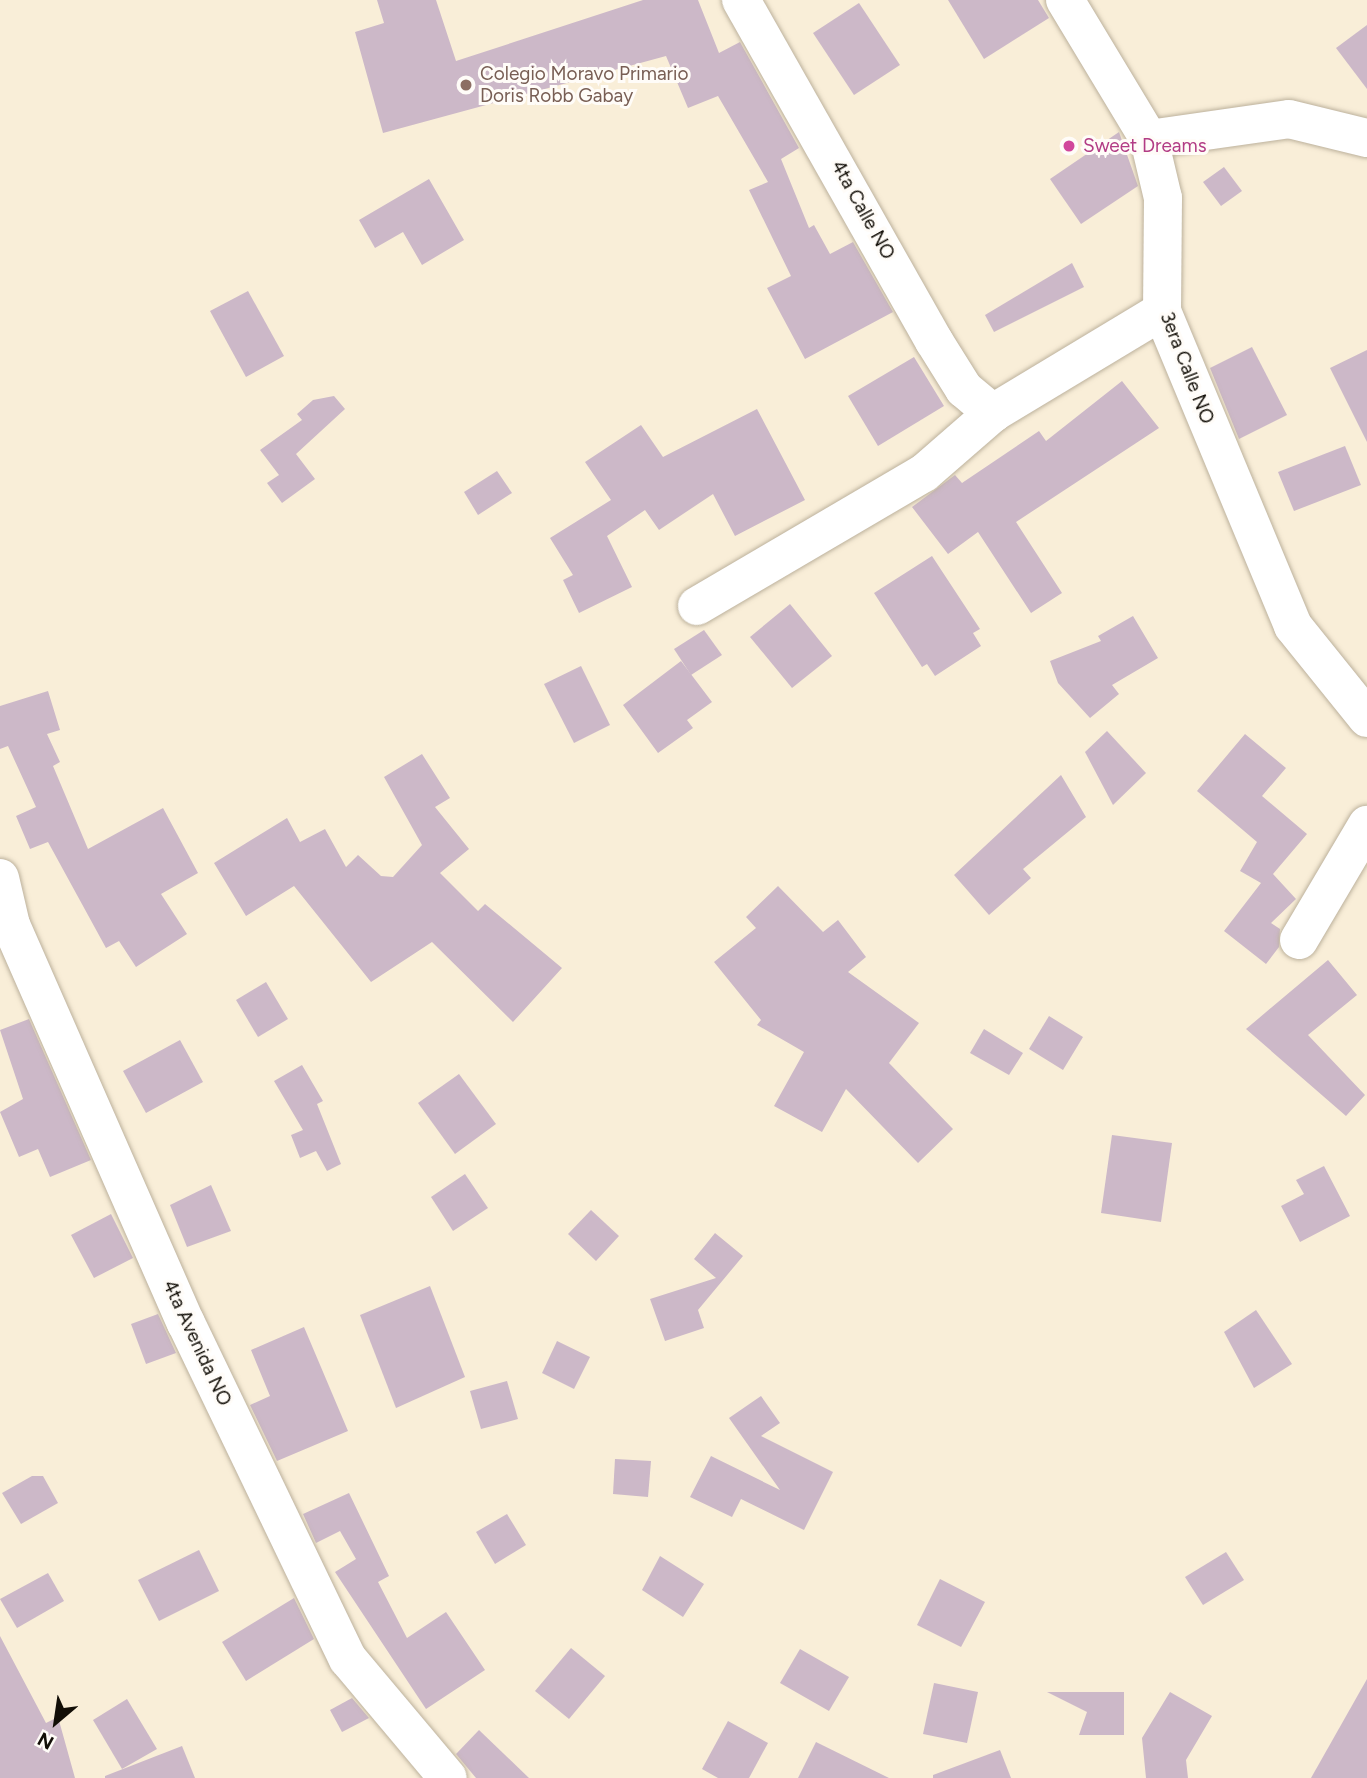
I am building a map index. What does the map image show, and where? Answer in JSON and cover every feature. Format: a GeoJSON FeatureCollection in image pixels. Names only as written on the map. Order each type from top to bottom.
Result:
{"type":"FeatureCollection","features":[{"type":"Feature","properties":{"kind":"street","name":"4ta Calle NO"},"geometry":{"type":"LineString","coordinates":[[741,0],[940,350],[964,389],[993,412]]}},
{"type":"Feature","properties":{"kind":"street","name":"3era Calle NO"},"geometry":{"type":"LineString","coordinates":[[1065,0],[1149,139],[1163,198],[1162,311],[1293,626],[1367,718]]}},
{"type":"Feature","properties":{"kind":"street"},"geometry":{"type":"LineString","coordinates":[[1149,139],[1289,119],[1367,138]]}},
{"type":"Feature","properties":{"kind":"street"},"geometry":{"type":"LineString","coordinates":[[697,606],[925,473],[993,412],[1162,311]]}},
{"type":"Feature","properties":{"kind":"street"},"geometry":{"type":"LineString","coordinates":[[1299,940],[1367,825]]}},
{"type":"Feature","properties":{"kind":"street","name":"4ta Avenida NO"},"geometry":{"type":"LineString","coordinates":[[0,878],[11,925],[181,1310],[348,1659],[448,1778]]}},
{"type":"Feature","properties":{"kind":"building"},"geometry":{"type":"Polygon","coordinates":[[[377,0],[436,0],[456,61],[643,0],[698,0],[719,53],[740,42],[799,148],[781,159],[809,228],[814,225],[830,254],[853,242],[893,312],[805,359],[767,288],[791,276],[749,190],[768,182],[718,96],[688,108],[666,56],[383,133],[355,32],[384,23],[377,0]]]}},
{"type":"Feature","properties":{"kind":"building"},"geometry":{"type":"Polygon","coordinates":[[[948,0],[1038,0],[1049,18],[984,59],[948,0]]]}},
{"type":"Feature","properties":{"kind":"building"},"geometry":{"type":"Polygon","coordinates":[[[859,3],[900,65],[854,95],[813,33],[859,3]]]}},
{"type":"Feature","properties":{"kind":"building"},"geometry":{"type":"Polygon","coordinates":[[[1367,25],[1367,89],[1336,48],[1367,25]]]}},
{"type":"Feature","properties":{"kind":"building"},"geometry":{"type":"Polygon","coordinates":[[[1119,132],[1138,186],[1081,224],[1050,179],[1119,132]]]}},
{"type":"Feature","properties":{"kind":"building"},"geometry":{"type":"Polygon","coordinates":[[[1224,167],[1242,191],[1221,206],[1203,182],[1224,167]]]}},
{"type":"Feature","properties":{"kind":"building"},"geometry":{"type":"Polygon","coordinates":[[[429,179],[464,240],[422,265],[403,232],[375,248],[359,220],[429,179]]]}},
{"type":"Feature","properties":{"kind":"building"},"geometry":{"type":"Polygon","coordinates":[[[1072,263],[1084,287],[994,332],[985,315],[1072,263]]]}},
{"type":"Feature","properties":{"kind":"building"},"geometry":{"type":"Polygon","coordinates":[[[248,291],[284,356],[246,377],[210,311],[248,291]]]}},
{"type":"Feature","properties":{"kind":"building"},"geometry":{"type":"Polygon","coordinates":[[[1252,347],[1287,415],[1239,439],[1210,368],[1252,347]]]}},
{"type":"Feature","properties":{"kind":"building"},"geometry":{"type":"Polygon","coordinates":[[[1367,350],[1367,442],[1330,368],[1367,350]]]}},
{"type":"Feature","properties":{"kind":"building"},"geometry":{"type":"Polygon","coordinates":[[[914,357],[944,406],[878,446],[848,396],[914,357]]]}},
{"type":"Feature","properties":{"kind":"building"},"geometry":{"type":"Polygon","coordinates":[[[1122,381],[1159,428],[1016,522],[1062,593],[1031,613],[978,532],[948,554],[912,507],[955,475],[962,483],[1039,431],[1046,441],[1122,381]]]}},
{"type":"Feature","properties":{"kind":"building"},"geometry":{"type":"Polygon","coordinates":[[[334,396],[345,409],[296,454],[315,479],[282,503],[267,483],[279,475],[260,450],[302,420],[297,414],[313,400],[334,396]]]}},
{"type":"Feature","properties":{"kind":"building"},"geometry":{"type":"Polygon","coordinates":[[[757,409],[805,500],[735,536],[713,494],[659,530],[645,510],[607,536],[632,587],[579,613],[563,580],[573,575],[550,538],[611,500],[585,462],[641,425],[663,457],[757,409]]]}},
{"type":"Feature","properties":{"kind":"building"},"geometry":{"type":"Polygon","coordinates":[[[1345,446],[1361,485],[1294,511],[1278,472],[1345,446]]]}},
{"type":"Feature","properties":{"kind":"building"},"geometry":{"type":"Polygon","coordinates":[[[497,471],[512,493],[478,515],[464,492],[497,471]]]}},
{"type":"Feature","properties":{"kind":"building"},"geometry":{"type":"Polygon","coordinates":[[[932,556],[980,629],[973,633],[981,646],[935,676],[927,664],[922,667],[874,593],[932,556]]]}},
{"type":"Feature","properties":{"kind":"building"},"geometry":{"type":"Polygon","coordinates":[[[790,604],[832,656],[792,688],[750,637],[790,604]]]}},
{"type":"Feature","properties":{"kind":"building"},"geometry":{"type":"Polygon","coordinates":[[[1133,616],[1158,658],[1112,685],[1119,694],[1090,718],[1058,683],[1050,661],[1101,641],[1098,636],[1133,616]]]}},
{"type":"Feature","properties":{"kind":"building"},"geometry":{"type":"Polygon","coordinates":[[[704,630],[722,655],[691,675],[674,649],[704,630]]]}},
{"type":"Feature","properties":{"kind":"building"},"geometry":{"type":"Polygon","coordinates":[[[681,661],[712,702],[687,720],[693,728],[658,753],[623,705],[681,661]]]}},
{"type":"Feature","properties":{"kind":"building"},"geometry":{"type":"Polygon","coordinates":[[[581,666],[610,725],[574,743],[544,684],[581,666]]]}},
{"type":"Feature","properties":{"kind":"building"},"geometry":{"type":"Polygon","coordinates":[[[48,691],[60,730],[47,734],[60,762],[53,766],[88,849],[163,808],[198,873],[161,894],[187,934],[136,967],[119,941],[106,948],[48,842],[30,849],[16,816],[36,807],[8,746],[0,749],[0,706],[48,691]]]}},
{"type":"Feature","properties":{"kind":"building"},"geometry":{"type":"Polygon","coordinates":[[[1107,731],[1146,773],[1113,805],[1085,752],[1107,731]]]}},
{"type":"Feature","properties":{"kind":"building"},"geometry":{"type":"Polygon","coordinates":[[[1245,734],[1286,768],[1262,796],[1307,834],[1273,874],[1296,899],[1271,923],[1280,929],[1279,947],[1266,964],[1224,931],[1261,883],[1240,871],[1257,842],[1197,791],[1245,734]]]}},
{"type":"Feature","properties":{"kind":"building"},"geometry":{"type":"Polygon","coordinates":[[[422,754],[450,798],[435,807],[469,849],[440,873],[478,911],[485,904],[562,968],[513,1022],[432,942],[371,982],[294,886],[246,916],[214,863],[287,818],[300,842],[325,829],[346,867],[358,855],[381,876],[393,877],[422,845],[384,777],[422,754]]]}},
{"type":"Feature","properties":{"kind":"building"},"geometry":{"type":"Polygon","coordinates":[[[1061,775],[1086,817],[1023,869],[1031,878],[989,915],[954,875],[1061,775]]]}},
{"type":"Feature","properties":{"kind":"building"},"geometry":{"type":"Polygon","coordinates":[[[778,886],[823,932],[838,920],[866,957],[848,972],[919,1023],[889,1063],[953,1129],[918,1163],[846,1089],[822,1132],[774,1106],[804,1052],[757,1025],[761,1020],[714,962],[756,928],[746,917],[778,886]]]}},
{"type":"Feature","properties":{"kind":"building"},"geometry":{"type":"Polygon","coordinates":[[[1328,960],[1357,995],[1308,1035],[1365,1095],[1346,1116],[1246,1029],[1328,960]]]}},
{"type":"Feature","properties":{"kind":"building"},"geometry":{"type":"Polygon","coordinates":[[[266,982],[288,1019],[258,1037],[236,1000],[266,982]]]}},
{"type":"Feature","properties":{"kind":"building"},"geometry":{"type":"Polygon","coordinates":[[[1049,1016],[1083,1037],[1063,1070],[1029,1049],[1049,1016]]]}},
{"type":"Feature","properties":{"kind":"building"},"geometry":{"type":"Polygon","coordinates":[[[29,1019],[91,1160],[50,1177],[38,1149],[19,1157],[0,1112],[23,1099],[0,1030],[29,1019]]]}},
{"type":"Feature","properties":{"kind":"building"},"geometry":{"type":"Polygon","coordinates":[[[984,1029],[1023,1053],[1009,1075],[970,1053],[984,1029]]]}},
{"type":"Feature","properties":{"kind":"building"},"geometry":{"type":"Polygon","coordinates":[[[180,1040],[203,1082],[146,1113],[123,1071],[180,1040]]]}},
{"type":"Feature","properties":{"kind":"building"},"geometry":{"type":"Polygon","coordinates":[[[302,1065],[323,1101],[317,1104],[341,1164],[327,1171],[316,1151],[300,1158],[291,1135],[303,1130],[274,1081],[302,1065]]]}},
{"type":"Feature","properties":{"kind":"building"},"geometry":{"type":"Polygon","coordinates":[[[459,1074],[496,1124],[455,1154],[418,1103],[459,1074]]]}},
{"type":"Feature","properties":{"kind":"building"},"geometry":{"type":"Polygon","coordinates":[[[1112,1135],[1172,1143],[1161,1222],[1101,1213],[1112,1135]]]}},
{"type":"Feature","properties":{"kind":"building"},"geometry":{"type":"Polygon","coordinates":[[[1324,1166],[1350,1216],[1300,1242],[1281,1206],[1304,1194],[1296,1180],[1324,1166]]]}},
{"type":"Feature","properties":{"kind":"building"},"geometry":{"type":"Polygon","coordinates":[[[465,1174],[488,1208],[453,1231],[431,1197],[465,1174]]]}},
{"type":"Feature","properties":{"kind":"building"},"geometry":{"type":"Polygon","coordinates":[[[211,1185],[231,1231],[187,1247],[170,1205],[211,1185]]]}},
{"type":"Feature","properties":{"kind":"building"},"geometry":{"type":"Polygon","coordinates":[[[591,1210],[619,1236],[596,1261],[568,1234],[591,1210]]]}},
{"type":"Feature","properties":{"kind":"building"},"geometry":{"type":"Polygon","coordinates":[[[111,1214],[133,1258],[94,1278],[71,1235],[111,1214]]]}},
{"type":"Feature","properties":{"kind":"building"},"geometry":{"type":"Polygon","coordinates":[[[715,1233],[743,1256],[698,1310],[704,1328],[665,1341],[650,1299],[716,1278],[694,1259],[715,1233]]]}},
{"type":"Feature","properties":{"kind":"building"},"geometry":{"type":"Polygon","coordinates":[[[430,1286],[465,1377],[396,1408],[360,1315],[430,1286]]]}},
{"type":"Feature","properties":{"kind":"building"},"geometry":{"type":"Polygon","coordinates":[[[1256,1310],[1292,1364],[1254,1388],[1224,1332],[1256,1310]]]}},
{"type":"Feature","properties":{"kind":"building"},"geometry":{"type":"Polygon","coordinates":[[[158,1314],[176,1353],[146,1364],[131,1324],[158,1314]]]}},
{"type":"Feature","properties":{"kind":"building"},"geometry":{"type":"Polygon","coordinates":[[[304,1327],[348,1431],[277,1461],[250,1405],[270,1396],[251,1350],[304,1327]]]}},
{"type":"Feature","properties":{"kind":"building"},"geometry":{"type":"Polygon","coordinates":[[[557,1341],[590,1357],[574,1389],[542,1373],[557,1341]]]}},
{"type":"Feature","properties":{"kind":"building"},"geometry":{"type":"Polygon","coordinates":[[[507,1381],[518,1419],[481,1429],[470,1391],[507,1381]]]}},
{"type":"Feature","properties":{"kind":"building"},"geometry":{"type":"Polygon","coordinates":[[[761,1396],[780,1423],[761,1436],[833,1472],[804,1530],[741,1499],[732,1517],[690,1497],[711,1456],[780,1490],[729,1418],[761,1396]]]}},
{"type":"Feature","properties":{"kind":"building"},"geometry":{"type":"Polygon","coordinates":[[[615,1459],[651,1461],[648,1497],[613,1494],[615,1459]]]}},
{"type":"Feature","properties":{"kind":"building"},"geometry":{"type":"Polygon","coordinates":[[[32,1476],[43,1476],[58,1503],[21,1524],[2,1493],[32,1476]]]}},
{"type":"Feature","properties":{"kind":"building"},"geometry":{"type":"Polygon","coordinates":[[[349,1493],[389,1576],[378,1582],[407,1638],[446,1612],[485,1670],[426,1709],[335,1572],[356,1559],[340,1531],[316,1543],[303,1514],[349,1493]]]}},
{"type":"Feature","properties":{"kind":"building"},"geometry":{"type":"Polygon","coordinates":[[[507,1514],[526,1545],[495,1564],[476,1532],[507,1514]]]}},
{"type":"Feature","properties":{"kind":"building"},"geometry":{"type":"Polygon","coordinates":[[[199,1550],[219,1591],[159,1621],[138,1580],[199,1550]]]}},
{"type":"Feature","properties":{"kind":"building"},"geometry":{"type":"Polygon","coordinates":[[[1226,1552],[1244,1580],[1203,1605],[1185,1577],[1226,1552]]]}},
{"type":"Feature","properties":{"kind":"building"},"geometry":{"type":"Polygon","coordinates":[[[660,1556],[704,1584],[683,1617],[642,1590],[660,1556]]]}},
{"type":"Feature","properties":{"kind":"building"},"geometry":{"type":"Polygon","coordinates":[[[48,1573],[64,1601],[17,1628],[0,1599],[48,1573]]]}},
{"type":"Feature","properties":{"kind":"building"},"geometry":{"type":"Polygon","coordinates":[[[940,1579],[985,1602],[961,1647],[917,1625],[940,1579]]]}},
{"type":"Feature","properties":{"kind":"building"},"geometry":{"type":"Polygon","coordinates":[[[294,1598],[314,1639],[246,1681],[222,1642],[294,1598]]]}},
{"type":"Feature","properties":{"kind":"building"},"geometry":{"type":"Polygon","coordinates":[[[0,1636],[46,1723],[58,1717],[75,1778],[0,1778],[0,1636]]]}},
{"type":"Feature","properties":{"kind":"building"},"geometry":{"type":"Polygon","coordinates":[[[571,1648],[605,1676],[569,1719],[535,1691],[571,1648]]]}},
{"type":"Feature","properties":{"kind":"building"},"geometry":{"type":"Polygon","coordinates":[[[800,1649],[849,1677],[829,1711],[780,1683],[800,1649]]]}},
{"type":"Feature","properties":{"kind":"building"},"geometry":{"type":"Polygon","coordinates":[[[1367,1679],[1367,1778],[1311,1778],[1367,1679]]]}},
{"type":"Feature","properties":{"kind":"building"},"geometry":{"type":"Polygon","coordinates":[[[934,1683],[978,1692],[967,1743],[923,1734],[934,1683]]]}},
{"type":"Feature","properties":{"kind":"building"},"geometry":{"type":"Polygon","coordinates":[[[1047,1692],[1124,1692],[1124,1735],[1079,1735],[1087,1712],[1047,1692]]]}},
{"type":"Feature","properties":{"kind":"building"},"geometry":{"type":"Polygon","coordinates":[[[1170,1692],[1212,1716],[1186,1760],[1188,1778],[1146,1778],[1142,1738],[1170,1692]]]}},
{"type":"Feature","properties":{"kind":"building"},"geometry":{"type":"Polygon","coordinates":[[[352,1698],[369,1718],[342,1732],[330,1710],[352,1698]]]}},
{"type":"Feature","properties":{"kind":"building"},"geometry":{"type":"Polygon","coordinates":[[[127,1699],[157,1749],[122,1769],[93,1720],[127,1699]]]}},
{"type":"Feature","properties":{"kind":"building"},"geometry":{"type":"Polygon","coordinates":[[[728,1721],[768,1743],[749,1778],[718,1778],[702,1769],[728,1721]]]}},
{"type":"Feature","properties":{"kind":"building"},"geometry":{"type":"Polygon","coordinates":[[[479,1730],[529,1778],[476,1778],[456,1754],[479,1730]]]}},
{"type":"Feature","properties":{"kind":"building"},"geometry":{"type":"Polygon","coordinates":[[[816,1742],[889,1778],[798,1778],[816,1742]]]}},
{"type":"Feature","properties":{"kind":"building"},"geometry":{"type":"Polygon","coordinates":[[[182,1746],[195,1778],[105,1778],[105,1776],[182,1746]]]}},
{"type":"Feature","properties":{"kind":"building"},"geometry":{"type":"Polygon","coordinates":[[[1000,1750],[1011,1778],[933,1778],[933,1775],[1000,1750]]]}},
{"type":"Feature","properties":{"kind":"place","name":"Colegio Moravo Primario Doris Robb Gabay"},"geometry":{"type":"Point","coordinates":[466,85]}},
{"type":"Feature","properties":{"kind":"place","name":"Sweet Dreams"},"geometry":{"type":"Point","coordinates":[1069,146]}}]}
